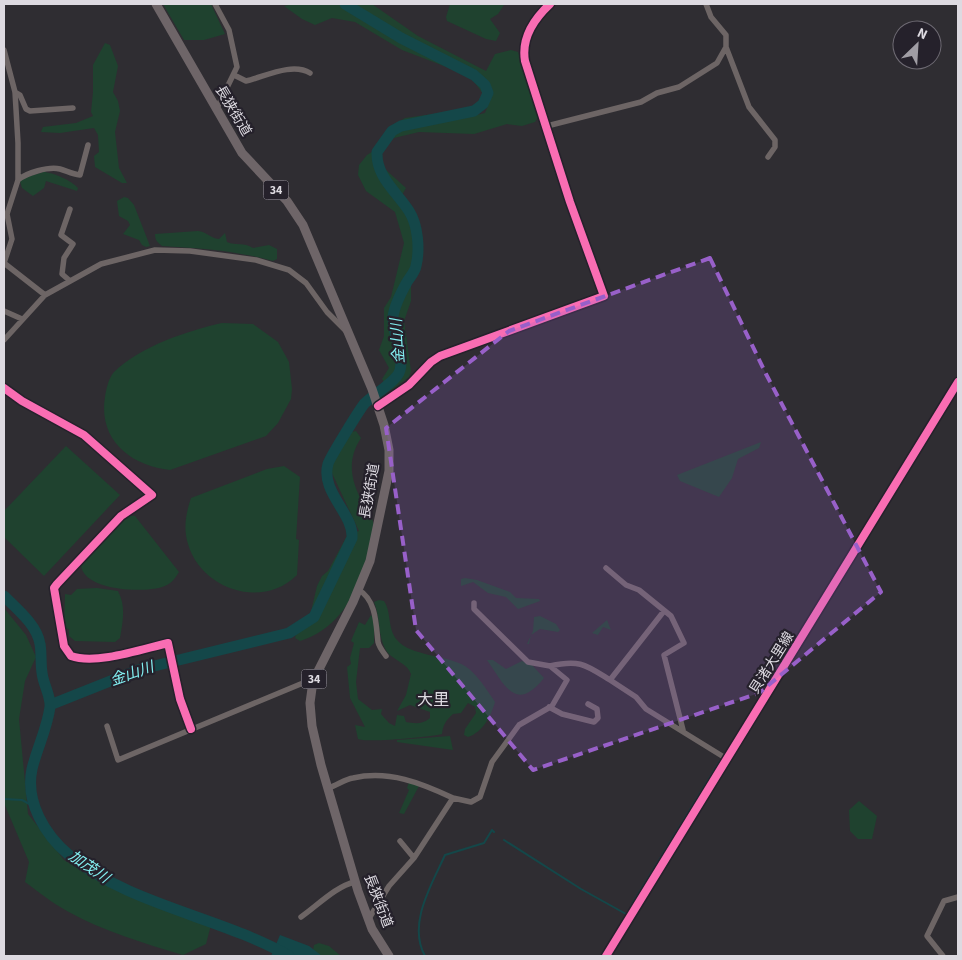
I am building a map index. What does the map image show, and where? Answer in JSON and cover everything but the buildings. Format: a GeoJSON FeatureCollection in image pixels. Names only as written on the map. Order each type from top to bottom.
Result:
{"type":"FeatureCollection","features":[{"type":"Feature","properties":{"kind":"main road","name":"長狭街道"},"geometry":{"type":"LineString","coordinates":[[156,4],[216,110],[246,158],[283,197],[298,216],[372,389],[388,444],[389,468],[372,553],[359,590],[313,681],[310,698],[311,716],[328,788],[355,882],[368,920],[389,956]]}},
{"type":"Feature","properties":{"kind":"street"},"geometry":{"type":"LineString","coordinates":[[215,4],[229,30],[237,67],[216,110]]}},
{"type":"Feature","properties":{"kind":"street"},"geometry":{"type":"LineString","coordinates":[[378,405],[409,385],[430,362],[440,356],[604,296],[570,202],[523,49],[526,37],[540,14],[550,4]]}},
{"type":"Feature","properties":{"kind":"street"},"geometry":{"type":"LineString","coordinates":[[706,4],[711,17],[724,30],[726,47],[749,107],[775,140],[775,147],[768,157]]}},
{"type":"Feature","properties":{"kind":"street"},"geometry":{"type":"LineString","coordinates":[[547,126],[641,102],[657,93],[679,87],[717,64],[726,47]]}},
{"type":"Feature","properties":{"kind":"street"},"geometry":{"type":"LineString","coordinates":[[4,50],[15,92],[18,180],[7,214],[12,239],[4,263],[45,295]]}},
{"type":"Feature","properties":{"kind":"street"},"geometry":{"type":"LineString","coordinates":[[234,75],[246,81],[283,71],[301,70],[310,73]]}},
{"type":"Feature","properties":{"kind":"street"},"geometry":{"type":"LineString","coordinates":[[15,92],[20,95],[26,109],[30,111],[73,108]]}},
{"type":"Feature","properties":{"kind":"street"},"geometry":{"type":"LineString","coordinates":[[18,180],[22,176],[46,169],[61,169],[67,173],[80,174],[88,145]]}},
{"type":"Feature","properties":{"kind":"street"},"geometry":{"type":"LineString","coordinates":[[70,209],[61,235],[73,244],[64,258],[62,274],[70,281]]}},
{"type":"Feature","properties":{"kind":"street"},"geometry":{"type":"LineString","coordinates":[[4,340],[45,295],[101,264],[155,250],[190,251],[256,260],[282,267],[296,274],[306,283],[327,312],[348,332]]}},
{"type":"Feature","properties":{"kind":"street"},"geometry":{"type":"LineString","coordinates":[[4,311],[22,319]]}},
{"type":"Feature","properties":{"kind":"street","name":"貝渚大里線"},"geometry":{"type":"LineString","coordinates":[[606,956],[958,382]]}},
{"type":"Feature","properties":{"kind":"street"},"geometry":{"type":"LineString","coordinates":[[4,388],[22,401],[84,434],[152,495],[121,516],[54,588],[64,646],[71,656],[86,659],[105,657],[168,643],[174,676],[191,729]]}},
{"type":"Feature","properties":{"kind":"street"},"geometry":{"type":"LineString","coordinates":[[606,568],[626,585],[639,590],[671,616],[684,643],[664,656],[683,730]]}},
{"type":"Feature","properties":{"kind":"street"},"geometry":{"type":"LineString","coordinates":[[359,590],[367,597],[376,618],[378,643],[386,656]]}},
{"type":"Feature","properties":{"kind":"street"},"geometry":{"type":"LineString","coordinates":[[474,603],[474,609],[484,620],[528,662],[550,666],[571,661],[588,666],[636,697],[646,710],[683,730],[727,759]]}},
{"type":"Feature","properties":{"kind":"street"},"geometry":{"type":"LineString","coordinates":[[610,680],[664,611]]}},
{"type":"Feature","properties":{"kind":"street"},"geometry":{"type":"LineString","coordinates":[[328,788],[350,778],[391,775],[407,779],[453,798],[471,802],[480,797],[492,762],[519,725],[549,707],[567,680],[550,666]]}},
{"type":"Feature","properties":{"kind":"street"},"geometry":{"type":"LineString","coordinates":[[107,726],[118,760],[303,683],[313,681]]}},
{"type":"Feature","properties":{"kind":"street"},"geometry":{"type":"LineString","coordinates":[[549,707],[568,716],[594,722],[598,718],[597,709],[588,704]]}},
{"type":"Feature","properties":{"kind":"street"},"geometry":{"type":"LineString","coordinates":[[368,920],[389,886],[414,858],[453,798]]}},
{"type":"Feature","properties":{"kind":"street"},"geometry":{"type":"LineString","coordinates":[[400,841],[414,858]]}},
{"type":"Feature","properties":{"kind":"street"},"geometry":{"type":"LineString","coordinates":[[301,918],[342,887],[355,882]]}},
{"type":"Feature","properties":{"kind":"street"},"geometry":{"type":"LineString","coordinates":[[943,956],[927,936],[944,901],[958,897]]}},
{"type":"Feature","properties":{"kind":"highlighted area"},"geometry":{"type":"Polygon","coordinates":[[[710,258],[766,374],[881,592],[759,693],[533,770],[416,630],[386,428],[509,331],[710,258]]]}},
{"type":"Feature","properties":{"kind":"green space"},"geometry":{"type":"Polygon","coordinates":[[[163,4],[211,4],[225,34],[204,40],[184,40],[163,4]]]}},
{"type":"Feature","properties":{"kind":"green space"},"geometry":{"type":"Polygon","coordinates":[[[293,4],[372,4],[418,36],[486,71],[495,54],[511,50],[518,52],[539,116],[535,122],[522,126],[507,124],[474,134],[419,132],[390,139],[392,126],[405,118],[447,112],[468,117],[485,113],[489,102],[470,76],[402,50],[355,22],[332,18],[315,25],[302,19],[284,6],[293,4]]]}},
{"type":"Feature","properties":{"kind":"green space"},"geometry":{"type":"Polygon","coordinates":[[[450,4],[504,5],[498,14],[490,19],[500,33],[496,41],[486,39],[447,21],[446,17],[450,4]]]}},
{"type":"Feature","properties":{"kind":"green space"},"geometry":{"type":"Polygon","coordinates":[[[105,43],[110,45],[118,66],[113,92],[118,101],[120,111],[115,132],[119,168],[127,183],[122,183],[95,167],[94,156],[99,152],[98,135],[94,128],[60,133],[41,132],[43,127],[76,123],[93,116],[91,112],[93,65],[105,43]]]}},
{"type":"Feature","properties":{"kind":"green space"},"geometry":{"type":"Polygon","coordinates":[[[375,150],[386,170],[406,188],[402,195],[417,223],[422,242],[421,262],[418,273],[404,277],[411,281],[411,301],[404,321],[411,371],[409,377],[392,390],[388,389],[382,379],[389,368],[379,350],[384,336],[384,308],[391,297],[404,243],[395,212],[366,191],[358,175],[359,165],[367,155],[375,150]]]}},
{"type":"Feature","properties":{"kind":"green space"},"geometry":{"type":"Polygon","coordinates":[[[43,172],[57,175],[67,180],[78,188],[77,191],[46,181],[44,188],[33,196],[22,188],[20,181],[22,179],[43,172]]]}},
{"type":"Feature","properties":{"kind":"green space"},"geometry":{"type":"Polygon","coordinates":[[[124,197],[128,198],[134,205],[150,246],[146,247],[139,240],[123,234],[130,225],[128,221],[119,216],[117,201],[124,197]]]}},
{"type":"Feature","properties":{"kind":"green space"},"geometry":{"type":"Polygon","coordinates":[[[198,231],[219,239],[225,233],[227,242],[253,248],[269,245],[277,249],[277,259],[273,261],[218,250],[162,246],[155,236],[155,234],[198,231]]]}},
{"type":"Feature","properties":{"kind":"green space"},"geometry":{"type":"Polygon","coordinates":[[[222,323],[253,324],[278,342],[289,362],[292,389],[291,399],[278,423],[266,436],[170,470],[142,463],[130,456],[112,438],[107,426],[104,412],[105,397],[112,374],[137,354],[151,347],[194,330],[222,323]]]}},
{"type":"Feature","properties":{"kind":"green space"},"geometry":{"type":"Polygon","coordinates":[[[356,431],[361,438],[353,455],[353,480],[374,526],[371,546],[357,585],[346,607],[327,627],[317,634],[300,641],[295,638],[297,632],[308,624],[317,586],[322,576],[328,571],[348,534],[359,531],[331,471],[333,460],[352,432],[356,431]]]}},
{"type":"Feature","properties":{"kind":"green space"},"geometry":{"type":"Polygon","coordinates":[[[761,442],[759,448],[738,459],[732,478],[719,497],[680,481],[677,475],[761,442]]]}},
{"type":"Feature","properties":{"kind":"green space"},"geometry":{"type":"Polygon","coordinates":[[[66,446],[120,495],[44,576],[4,537],[4,511],[66,446]]]}},
{"type":"Feature","properties":{"kind":"green space"},"geometry":{"type":"Polygon","coordinates":[[[284,466],[300,477],[296,539],[299,540],[297,575],[283,586],[267,591],[234,590],[219,583],[206,573],[195,560],[188,544],[186,521],[191,498],[267,469],[284,466]]]}},
{"type":"Feature","properties":{"kind":"green space"},"geometry":{"type":"Polygon","coordinates":[[[127,516],[135,516],[179,572],[167,585],[153,589],[129,590],[103,585],[93,581],[85,574],[81,566],[127,516]]]}},
{"type":"Feature","properties":{"kind":"green space"},"geometry":{"type":"Polygon","coordinates":[[[461,579],[477,580],[510,592],[516,598],[539,599],[540,601],[518,609],[506,597],[488,593],[473,582],[461,586],[461,579]]]}},
{"type":"Feature","properties":{"kind":"green space"},"geometry":{"type":"Polygon","coordinates":[[[97,588],[118,591],[121,597],[123,620],[120,638],[115,642],[75,641],[69,636],[69,629],[64,628],[65,594],[71,595],[77,589],[97,588]]]}},
{"type":"Feature","properties":{"kind":"green space"},"geometry":{"type":"Polygon","coordinates":[[[384,601],[388,610],[392,631],[397,640],[403,645],[419,652],[457,662],[474,673],[482,682],[495,702],[489,718],[473,735],[468,737],[464,735],[465,729],[476,713],[475,707],[468,703],[461,713],[453,714],[448,718],[442,734],[385,740],[358,739],[355,725],[365,727],[350,698],[347,667],[351,664],[350,658],[354,643],[351,641],[359,622],[365,625],[371,615],[374,619],[374,643],[369,648],[360,648],[356,682],[358,699],[372,710],[382,709],[381,714],[389,723],[395,726],[397,715],[404,716],[406,722],[413,723],[422,722],[430,718],[430,712],[410,705],[397,711],[406,695],[411,674],[407,667],[388,653],[382,641],[374,602],[384,601]]]}},
{"type":"Feature","properties":{"kind":"green space"},"geometry":{"type":"Polygon","coordinates":[[[4,608],[26,635],[36,657],[25,681],[19,719],[28,814],[64,860],[98,880],[211,925],[206,944],[183,955],[138,941],[109,931],[67,911],[25,882],[29,862],[4,803],[4,608]]]}},
{"type":"Feature","properties":{"kind":"green space"},"geometry":{"type":"Polygon","coordinates":[[[540,616],[556,624],[560,630],[558,632],[540,629],[531,635],[534,617],[540,616]]]}},
{"type":"Feature","properties":{"kind":"green space"},"geometry":{"type":"Polygon","coordinates":[[[607,620],[611,630],[603,627],[598,635],[592,633],[607,620]]]}},
{"type":"Feature","properties":{"kind":"green space"},"geometry":{"type":"Polygon","coordinates":[[[487,660],[493,660],[506,669],[522,661],[532,665],[544,678],[526,694],[518,695],[506,686],[487,660]]]}},
{"type":"Feature","properties":{"kind":"green space"},"geometry":{"type":"Polygon","coordinates":[[[450,736],[453,750],[397,742],[397,740],[450,736]]]}},
{"type":"Feature","properties":{"kind":"green space"},"geometry":{"type":"Polygon","coordinates":[[[409,782],[419,786],[404,814],[399,813],[409,790],[407,788],[409,782]]]}},
{"type":"Feature","properties":{"kind":"green space"},"geometry":{"type":"Polygon","coordinates":[[[859,801],[877,816],[872,839],[858,839],[850,831],[849,810],[859,801]]]}},
{"type":"Feature","properties":{"kind":"green space"},"geometry":{"type":"Polygon","coordinates":[[[319,943],[329,946],[341,956],[312,956],[314,945],[319,943]]]}},
{"type":"Feature","properties":{"kind":"water"},"geometry":{"type":"Polygon","coordinates":[[[280,935],[309,946],[322,956],[271,956],[280,935]]]}},
{"type":"Feature","properties":{"kind":"waterway","name":"金山川"},"geometry":{"type":"LineString","coordinates":[[50,705],[138,670],[289,633],[314,617],[352,538],[348,520],[329,484],[328,464],[345,433],[365,403],[390,383],[400,370],[400,356],[393,317],[401,294],[414,272],[418,252],[416,230],[412,217],[384,177],[380,169],[377,152],[392,131],[401,126],[474,111],[483,104],[488,93],[485,85],[474,75],[401,38],[345,4]]}},
{"type":"Feature","properties":{"kind":"waterway","name":"加茂川"},"geometry":{"type":"LineString","coordinates":[[4,596],[31,624],[40,644],[42,674],[49,696],[50,707],[47,723],[32,769],[31,794],[39,817],[52,838],[69,855],[93,872],[119,886],[147,899],[234,931],[289,956]]}},
{"type":"Feature","properties":{"kind":"waterway"},"geometry":{"type":"LineString","coordinates":[[631,906],[720,761]]}},
{"type":"Feature","properties":{"kind":"waterway"},"geometry":{"type":"LineString","coordinates":[[4,799],[22,800],[33,806]]}},
{"type":"Feature","properties":{"kind":"waterway"},"geometry":{"type":"LineString","coordinates":[[425,956],[420,944],[420,918],[428,891],[445,855],[484,843],[492,830],[494,832]]}},
{"type":"Feature","properties":{"kind":"waterway"},"geometry":{"type":"LineString","coordinates":[[504,840],[581,889],[626,914]]}},
{"type":"Feature","properties":{"kind":"cycle path"},"geometry":{"type":"LineString","coordinates":[[378,406],[409,385],[431,362],[440,356],[604,296],[570,202],[525,61],[525,44],[530,29],[550,4]]}},
{"type":"Feature","properties":{"kind":"cycle path"},"geometry":{"type":"LineString","coordinates":[[606,956],[958,382]]}},
{"type":"Feature","properties":{"kind":"cycle path"},"geometry":{"type":"LineString","coordinates":[[4,388],[22,401],[84,435],[152,495],[121,516],[54,588],[64,646],[71,656],[93,659],[168,643],[180,699],[191,729]]}},
{"type":"Feature","properties":{"kind":"district","name":"大里"},"geometry":{"type":"Point","coordinates":[433,700]}}]}
